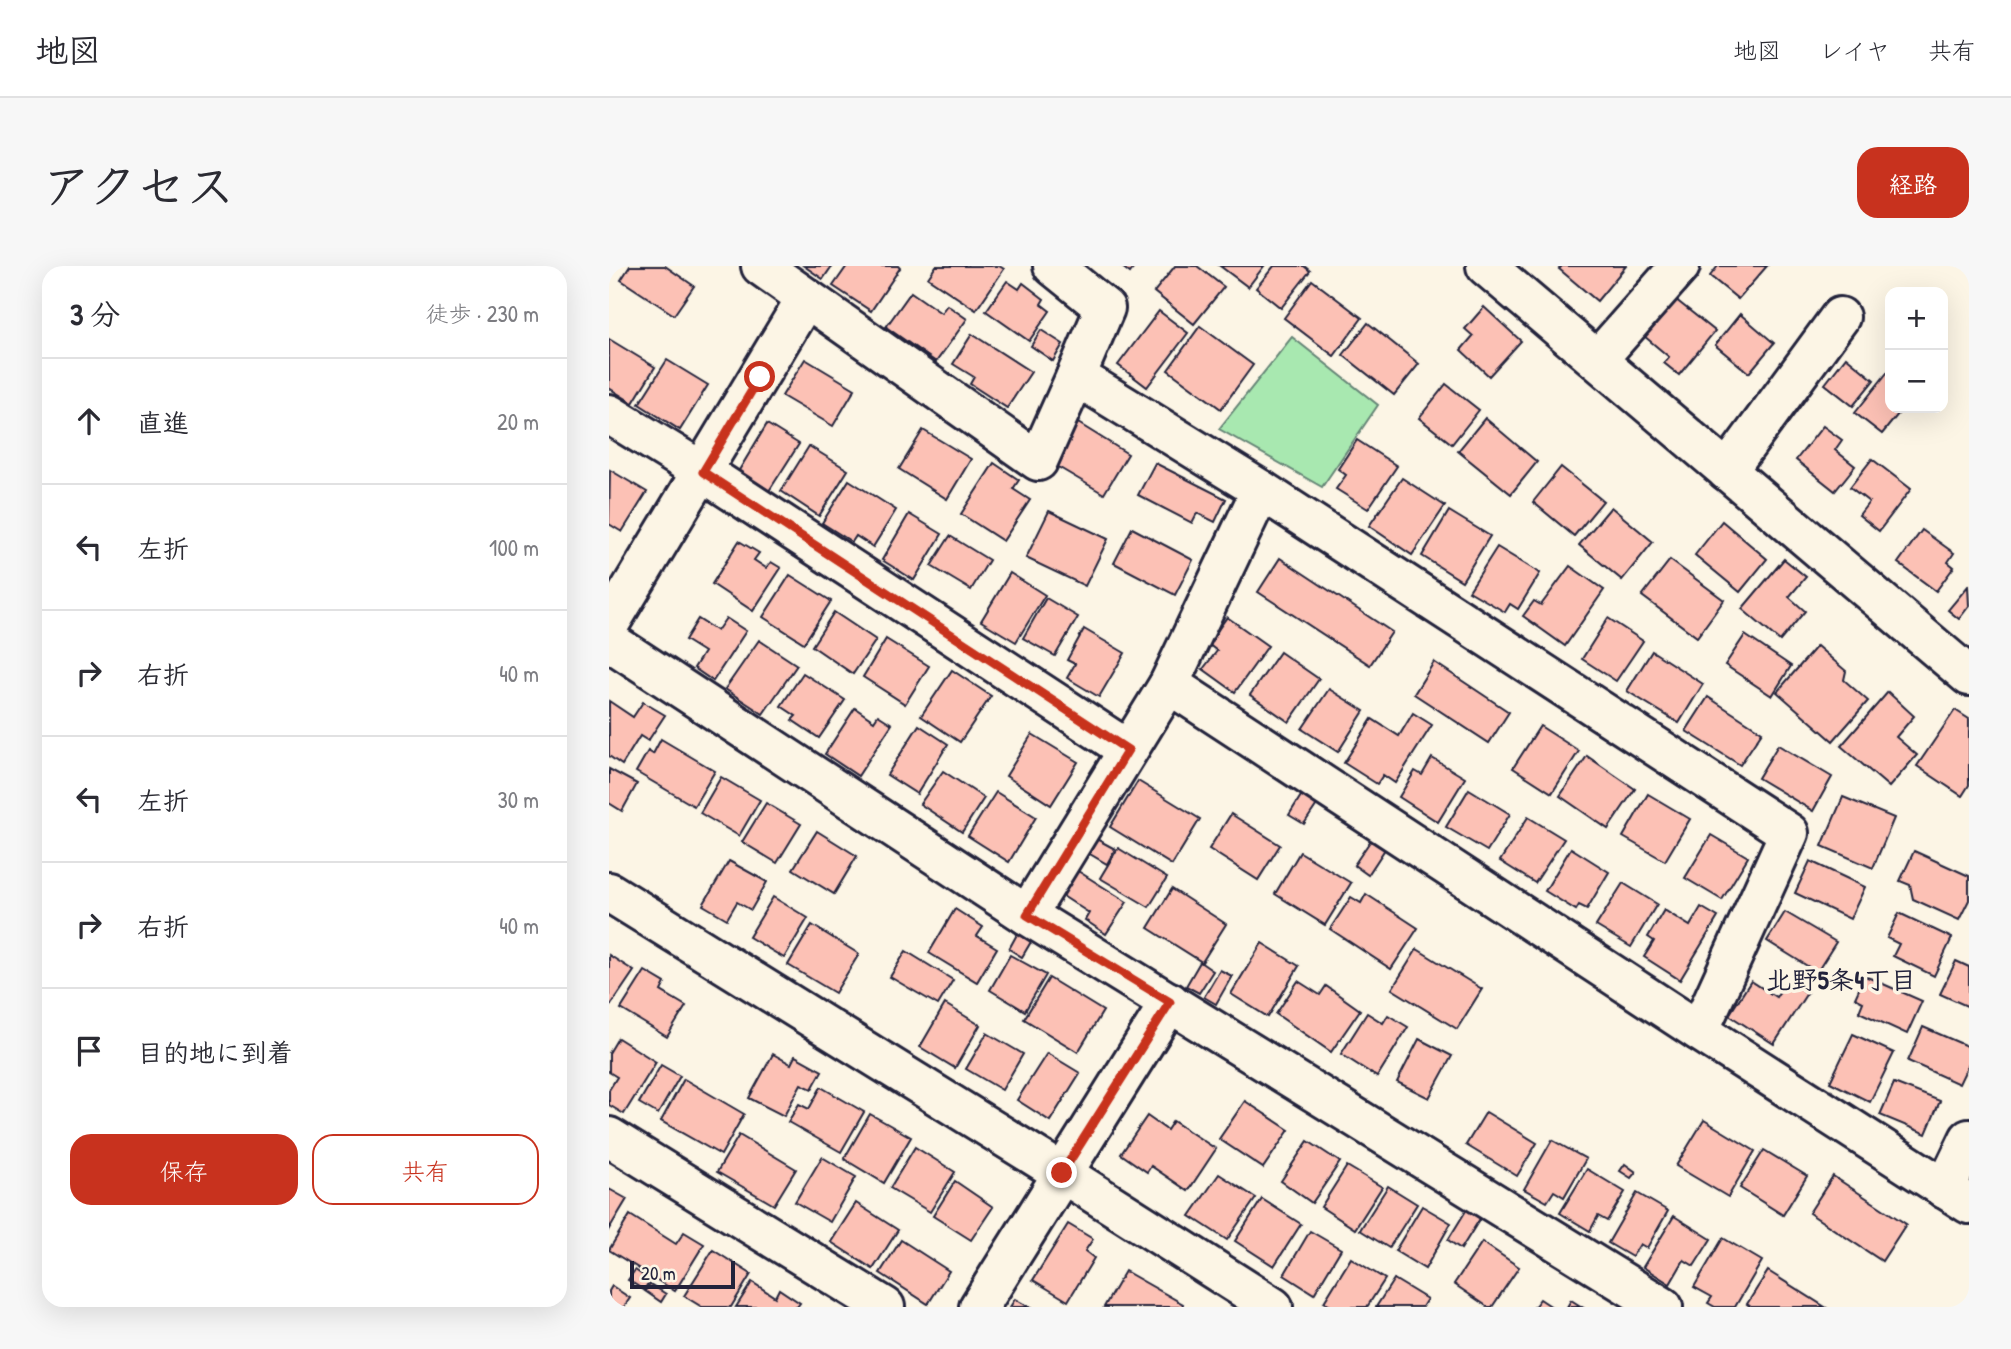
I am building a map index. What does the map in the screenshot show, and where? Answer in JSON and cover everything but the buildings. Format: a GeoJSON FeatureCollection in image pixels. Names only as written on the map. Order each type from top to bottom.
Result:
{"type":"FeatureCollection","features":[{"type":"Feature","properties":{"kind":"street"},"geometry":{"type":"LineString","coordinates":[[761,266],[1038,461],[1105,307],[1053,266]]}},
{"type":"Feature","properties":{"kind":"street"},"geometry":{"type":"LineString","coordinates":[[1486,266],[1969,676]]}},
{"type":"Feature","properties":{"kind":"street"},"geometry":{"type":"LineString","coordinates":[[1597,360],[1680,266]]}},
{"type":"Feature","properties":{"kind":"street"},"geometry":{"type":"LineString","coordinates":[[609,625],[806,298]]}},
{"type":"Feature","properties":{"kind":"street"},"geometry":{"type":"LineString","coordinates":[[1727,471],[1840,317]]}},
{"type":"Feature","properties":{"kind":"street"},"geometry":{"type":"LineString","coordinates":[[1076,376],[1261,490],[1789,833],[1699,1031]]}},
{"type":"Feature","properties":{"kind":"street"},"geometry":{"type":"LineString","coordinates":[[609,414],[703,472],[1128,750]]}},
{"type":"Feature","properties":{"kind":"street"},"geometry":{"type":"LineString","coordinates":[[1027,915],[1169,684],[1261,490]]}},
{"type":"Feature","properties":{"kind":"street"},"geometry":{"type":"LineString","coordinates":[[609,641],[1027,915],[1663,1307]]}},
{"type":"Feature","properties":{"kind":"street"},"geometry":{"type":"LineString","coordinates":[[1169,684],[1699,1031],[1957,1196],[1969,1139]]}},
{"type":"Feature","properties":{"kind":"street"},"geometry":{"type":"LineString","coordinates":[[609,892],[1273,1307]]}},
{"type":"Feature","properties":{"kind":"street"},"geometry":{"type":"LineString","coordinates":[[979,1307],[1170,1002]]}},
{"type":"Feature","properties":{"kind":"street"},"geometry":{"type":"LineString","coordinates":[[609,1138],[885,1307]]}},
{"type":"Feature","properties":{"kind":"green space"},"geometry":{"type":"Polygon","coordinates":[[[1292,337],[1378,405],[1322,487],[1219,429],[1292,337]]]}},
{"type":"Feature","properties":{"kind":"district","name":"北野5条4丁目"},"geometry":{"type":"Point","coordinates":[1841,980]}},
{"type":"Feature","properties":{"kind":"route"},"geometry":{"type":"LineString","coordinates":[[760,377],[703,472],[1128,750],[1027,915],[1170,1002],[1062,1173]]}}]}
